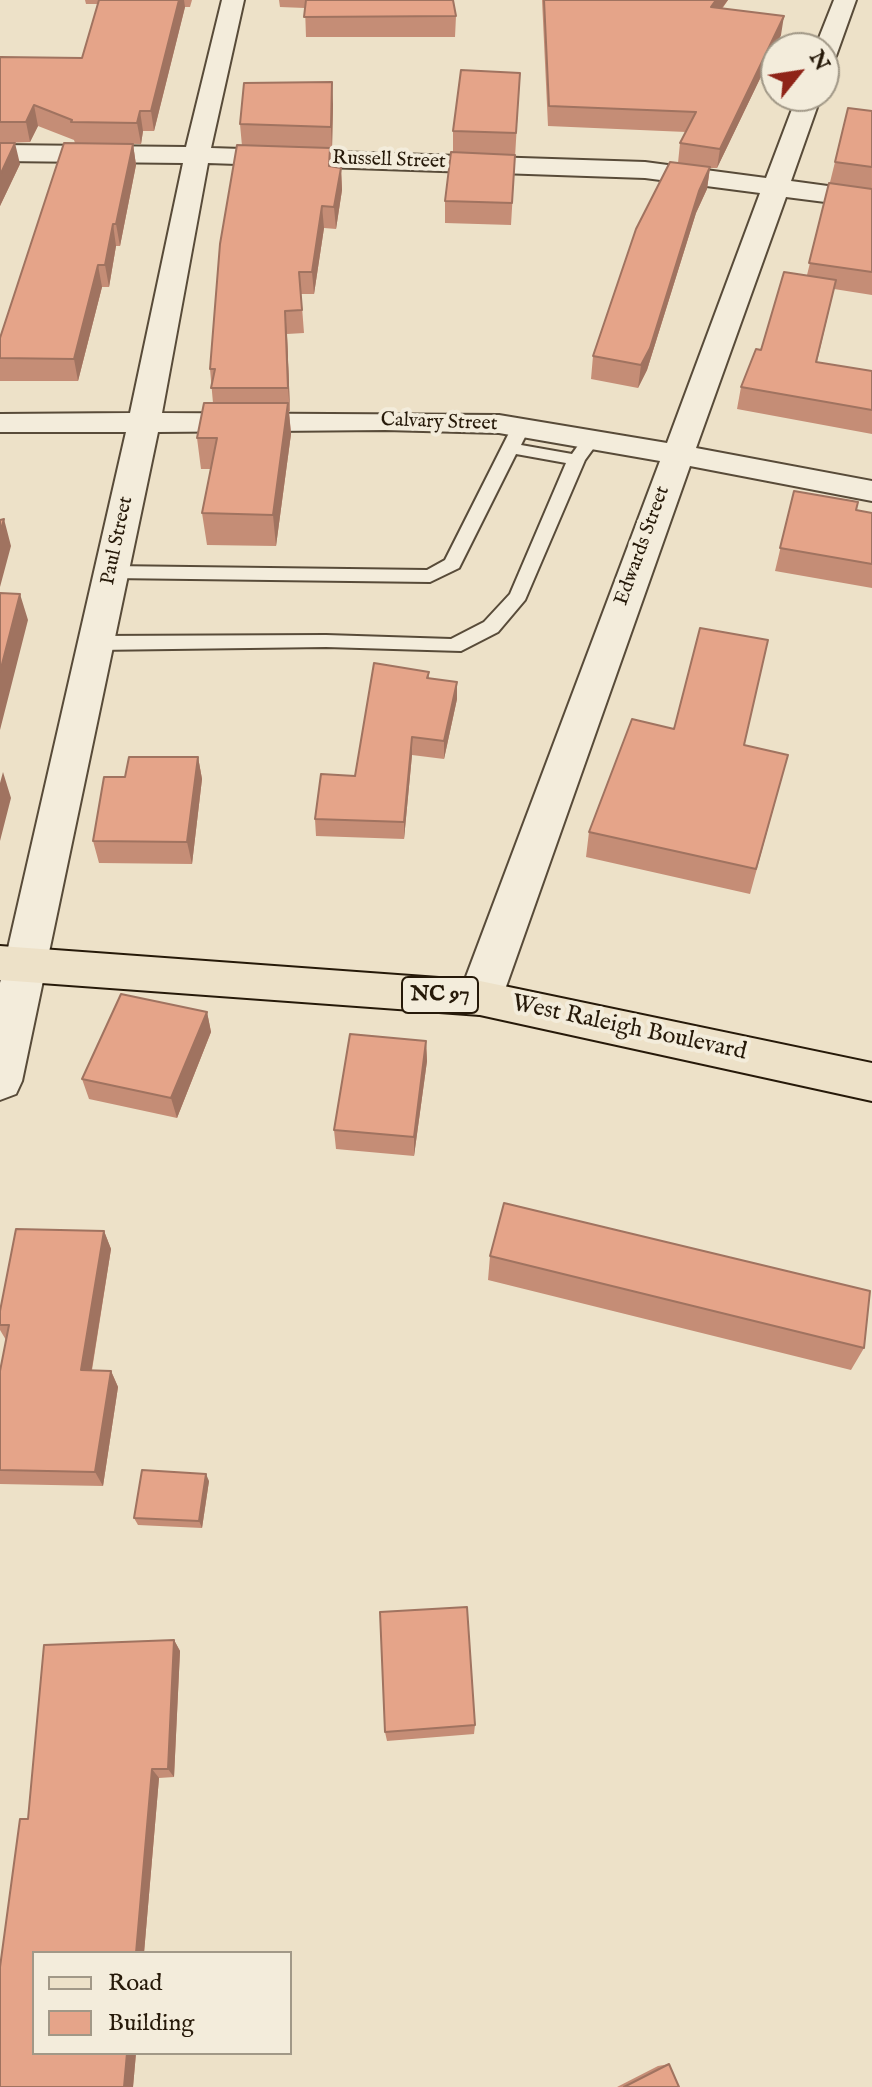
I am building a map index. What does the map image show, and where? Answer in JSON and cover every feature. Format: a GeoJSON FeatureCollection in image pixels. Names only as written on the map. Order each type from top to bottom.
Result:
{"type":"FeatureCollection","features":[{"type":"Feature","properties":{"kind":"main road","name":"West Raleigh Boulevard"},"geometry":{"type":"LineString","coordinates":[[12,964],[480,998],[872,1082]]}},
{"type":"Feature","properties":{"kind":"street","name":"Paul Street"},"geometry":{"type":"LineString","coordinates":[[0,1081],[12,964],[96,643],[144,423],[197,155],[233,0]]}},
{"type":"Feature","properties":{"kind":"street"},"geometry":{"type":"LineString","coordinates":[[833,32],[845,0]]}},
{"type":"Feature","properties":{"kind":"street","name":"Edwards Street"},"geometry":{"type":"LineString","coordinates":[[480,998],[803,112]]}},
{"type":"Feature","properties":{"kind":"street","name":"Russell Street"},"geometry":{"type":"LineString","coordinates":[[0,153],[197,155],[645,170],[872,200]]}},
{"type":"Feature","properties":{"kind":"street","name":"Calvary Street"},"geometry":{"type":"LineString","coordinates":[[0,423],[385,421],[584,449],[676,455],[872,491]]}},
{"type":"Feature","properties":{"kind":"lane"},"geometry":{"type":"LineString","coordinates":[[111,572],[430,576],[452,564],[516,438]]}},
{"type":"Feature","properties":{"kind":"lane"},"geometry":{"type":"LineString","coordinates":[[96,643],[326,641],[454,646],[491,627],[518,596],[584,449]]}},
{"type":"Feature","properties":{"kind":"building"},"geometry":{"type":"Polygon","coordinates":[[[99,0],[179,0],[151,111],[140,111],[137,123],[71,122],[34,105],[26,122],[0,122],[0,57],[82,58],[99,0]]]}},
{"type":"Feature","properties":{"kind":"building"},"geometry":{"type":"Polygon","coordinates":[[[306,0],[453,0],[456,16],[304,17],[306,0]]]}},
{"type":"Feature","properties":{"kind":"building"},"geometry":{"type":"Polygon","coordinates":[[[544,0],[716,0],[711,7],[784,16],[776,32],[760,32],[760,66],[720,149],[680,143],[696,112],[549,106],[544,0]]]}},
{"type":"Feature","properties":{"kind":"building"},"geometry":{"type":"Polygon","coordinates":[[[461,70],[520,73],[516,133],[453,131],[461,70]]]}},
{"type":"Feature","properties":{"kind":"building"},"geometry":{"type":"Polygon","coordinates":[[[332,82],[331,127],[240,124],[244,83],[332,82]]]}},
{"type":"Feature","properties":{"kind":"building"},"geometry":{"type":"Polygon","coordinates":[[[848,108],[872,111],[872,167],[835,162],[848,108]]]}},
{"type":"Feature","properties":{"kind":"building"},"geometry":{"type":"Polygon","coordinates":[[[0,143],[15,143],[0,175],[0,143]]]}},
{"type":"Feature","properties":{"kind":"building"},"geometry":{"type":"Polygon","coordinates":[[[64,143],[133,144],[105,265],[98,265],[74,359],[0,358],[0,338],[64,143]]]}},
{"type":"Feature","properties":{"kind":"building"},"geometry":{"type":"Polygon","coordinates":[[[237,145],[330,148],[329,166],[341,168],[334,207],[322,206],[312,272],[299,272],[302,310],[285,311],[288,388],[211,388],[215,369],[210,369],[220,244],[237,145]]]}},
{"type":"Feature","properties":{"kind":"building"},"geometry":{"type":"Polygon","coordinates":[[[451,152],[515,155],[512,203],[445,201],[451,152]]]}},
{"type":"Feature","properties":{"kind":"building"},"geometry":{"type":"Polygon","coordinates":[[[670,162],[710,167],[699,191],[650,348],[641,365],[593,356],[636,229],[670,162]]]}},
{"type":"Feature","properties":{"kind":"building"},"geometry":{"type":"Polygon","coordinates":[[[829,183],[872,189],[872,272],[809,263],[829,183]]]}},
{"type":"Feature","properties":{"kind":"building"},"geometry":{"type":"Polygon","coordinates":[[[784,272],[836,280],[816,362],[872,371],[872,410],[741,387],[756,349],[761,350],[784,272]]]}},
{"type":"Feature","properties":{"kind":"building"},"geometry":{"type":"Polygon","coordinates":[[[204,403],[288,403],[273,515],[202,513],[217,438],[197,438],[204,403]]]}},
{"type":"Feature","properties":{"kind":"building"},"geometry":{"type":"Polygon","coordinates":[[[794,491],[858,502],[856,510],[872,513],[872,564],[780,548],[794,491]]]}},
{"type":"Feature","properties":{"kind":"building"},"geometry":{"type":"Polygon","coordinates":[[[0,593],[20,594],[0,672],[0,593]]]}},
{"type":"Feature","properties":{"kind":"building"},"geometry":{"type":"Polygon","coordinates":[[[700,628],[768,640],[744,745],[788,755],[756,869],[589,832],[632,719],[674,729],[700,628]]]}},
{"type":"Feature","properties":{"kind":"building"},"geometry":{"type":"Polygon","coordinates":[[[374,663],[429,672],[427,678],[457,682],[444,741],[412,737],[404,822],[315,819],[321,774],[355,776],[374,663]]]}},
{"type":"Feature","properties":{"kind":"building"},"geometry":{"type":"Polygon","coordinates":[[[129,757],[198,757],[187,842],[93,841],[104,777],[125,777],[129,757]]]}},
{"type":"Feature","properties":{"kind":"building"},"geometry":{"type":"Polygon","coordinates":[[[121,994],[207,1012],[171,1098],[82,1079],[121,994]]]}},
{"type":"Feature","properties":{"kind":"building"},"geometry":{"type":"Polygon","coordinates":[[[350,1034],[426,1041],[414,1137],[334,1130],[350,1034]]]}},
{"type":"Feature","properties":{"kind":"building"},"geometry":{"type":"Polygon","coordinates":[[[504,1203],[870,1291],[864,1348],[490,1256],[504,1203]]]}},
{"type":"Feature","properties":{"kind":"building"},"geometry":{"type":"Polygon","coordinates":[[[16,1229],[104,1231],[81,1370],[111,1371],[95,1472],[0,1470],[0,1371],[9,1325],[0,1325],[0,1311],[16,1229]]]}},
{"type":"Feature","properties":{"kind":"building"},"geometry":{"type":"Polygon","coordinates":[[[142,1470],[206,1474],[199,1521],[134,1518],[142,1470]]]}},
{"type":"Feature","properties":{"kind":"building"},"geometry":{"type":"Polygon","coordinates":[[[467,1607],[475,1725],[385,1732],[380,1612],[467,1607]]]}},
{"type":"Feature","properties":{"kind":"building"},"geometry":{"type":"Polygon","coordinates":[[[174,1640],[168,1769],[152,1769],[136,1951],[32,1951],[32,2055],[127,2055],[124,2087],[0,2087],[0,1967],[20,1819],[28,1819],[44,1645],[174,1640]]]}},
{"type":"Feature","properties":{"kind":"building"},"geometry":{"type":"Polygon","coordinates":[[[669,2064],[679,2087],[624,2087],[669,2064]]]}}]}
